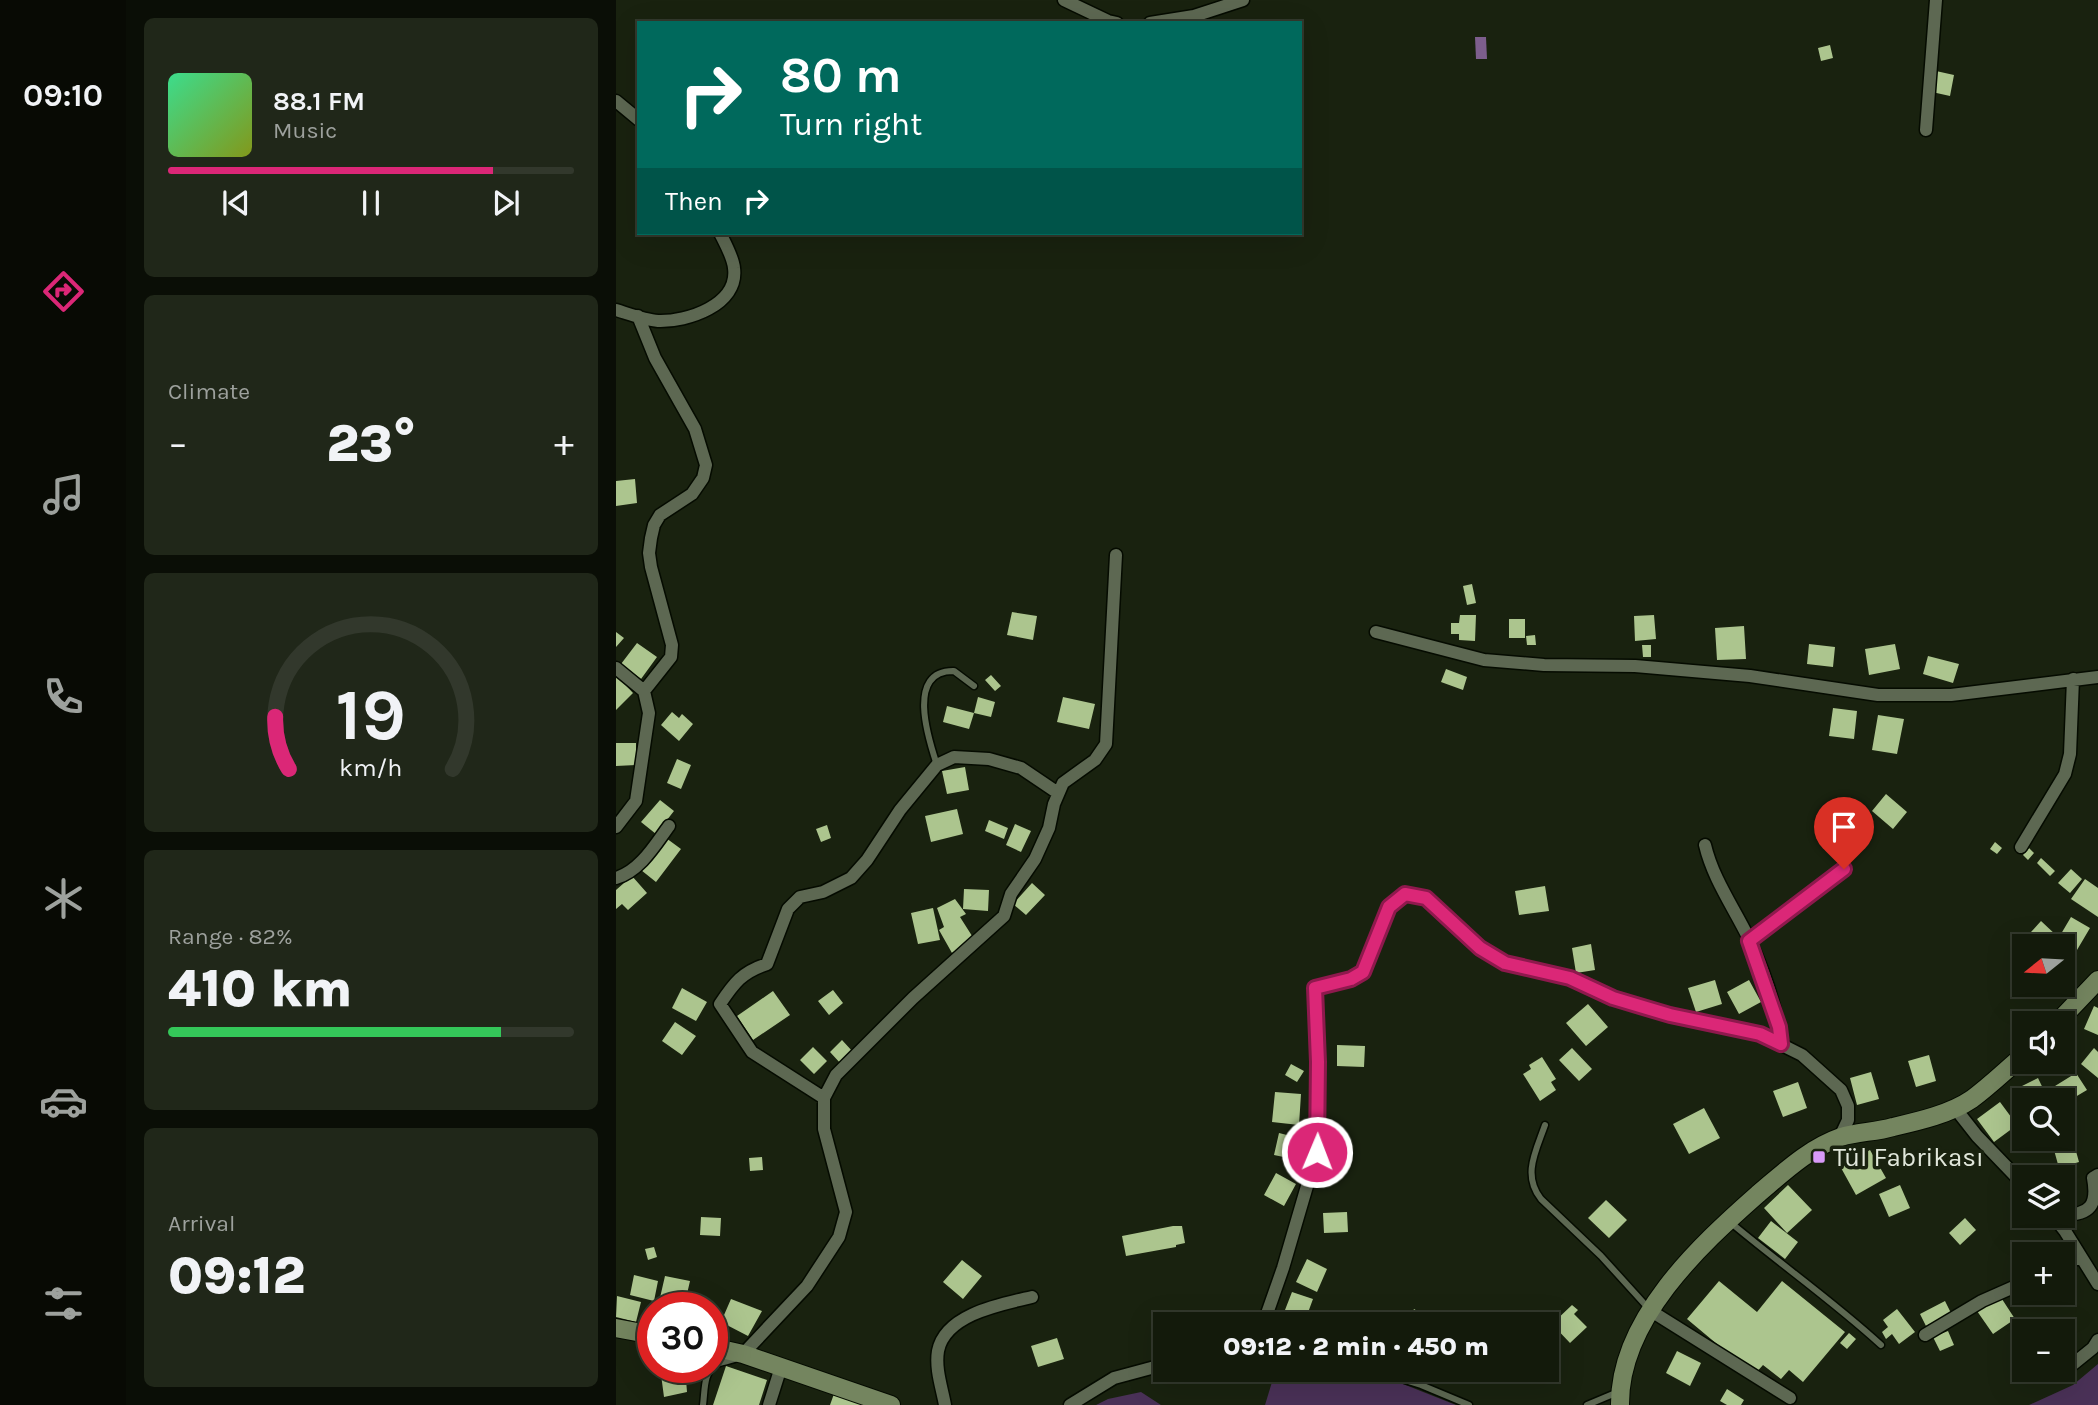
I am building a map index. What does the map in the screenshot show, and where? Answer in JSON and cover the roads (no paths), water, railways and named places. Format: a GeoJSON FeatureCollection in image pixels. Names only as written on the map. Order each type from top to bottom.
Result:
{"type":"FeatureCollection","features":[{"type":"Feature","properties":{"kind":"main road"},"geometry":{"type":"LineString","coordinates":[[2068,1011],[2098,980]]}},
{"type":"Feature","properties":{"kind":"main road"},"geometry":{"type":"LineString","coordinates":[[1620,1398],[1628,1353],[1651,1311],[1681,1268],[1728,1221],[1798,1160],[1840,1137],[1892,1128],[1955,1108],[1972,1099],[2012,1065]]}},
{"type":"Feature","properties":{"kind":"main road"},"geometry":{"type":"LineString","coordinates":[[616,1328],[637,1332]]}},
{"type":"Feature","properties":{"kind":"main road"},"geometry":{"type":"LineString","coordinates":[[728,1351],[891,1405]]}},
{"type":"Feature","properties":{"kind":"street"},"geometry":{"type":"LineString","coordinates":[[1064,0],[1108,21]]}},
{"type":"Feature","properties":{"kind":"street"},"geometry":{"type":"LineString","coordinates":[[1163,21],[1194,16],[1243,0]]}},
{"type":"Feature","properties":{"kind":"street"},"geometry":{"type":"LineString","coordinates":[[1926,130],[1936,0]]}},
{"type":"Feature","properties":{"kind":"street"},"geometry":{"type":"LineString","coordinates":[[616,101],[637,118]]}},
{"type":"Feature","properties":{"kind":"street"},"geometry":{"type":"LineString","coordinates":[[616,310],[657,321],[686,318],[725,298],[733,281],[734,268],[721,235]]}},
{"type":"Feature","properties":{"kind":"street"},"geometry":{"type":"LineString","coordinates":[[638,316],[655,358],[695,429],[706,465],[704,478],[692,494],[660,516],[654,525],[649,553],[672,645],[671,657],[643,691]]}},
{"type":"Feature","properties":{"kind":"street"},"geometry":{"type":"LineString","coordinates":[[743,1354],[807,1286],[839,1237],[846,1212],[824,1129],[824,1098],[836,1076],[913,998],[1004,916],[1011,894],[1035,859],[1049,828],[1063,783],[1095,760],[1106,744],[1116,555]]}},
{"type":"Feature","properties":{"kind":"street"},"geometry":{"type":"LineString","coordinates":[[1376,632],[1484,660],[1544,665],[1635,666],[1750,676],[1878,695],[1951,695],[2098,677]]}},
{"type":"Feature","properties":{"kind":"street"},"geometry":{"type":"LineString","coordinates":[[616,668],[643,691],[649,713],[642,746],[636,801],[616,827]]}},
{"type":"Feature","properties":{"kind":"street"},"geometry":{"type":"LineString","coordinates":[[2021,847],[2065,774],[2070,754],[2073,679]]}},
{"type":"Feature","properties":{"kind":"street"},"geometry":{"type":"LineString","coordinates":[[824,1098],[752,1052],[719,1004],[741,976],[750,969],[767,964],[788,909],[800,897],[823,892],[851,878],[867,860],[900,810],[937,765],[954,757],[989,759],[1021,768],[1058,793]]}},
{"type":"Feature","properties":{"kind":"street"},"geometry":{"type":"LineString","coordinates":[[616,878],[626,875],[646,856],[670,826]]}},
{"type":"Feature","properties":{"kind":"street"},"geometry":{"type":"LineString","coordinates":[[1705,845],[1710,866],[1749,941],[1779,1027],[1781,1044]]}},
{"type":"Feature","properties":{"kind":"street"},"geometry":{"type":"LineString","coordinates":[[1749,941],[1844,869]]}},
{"type":"Feature","properties":{"kind":"street"},"geometry":{"type":"LineString","coordinates":[[1268,1312],[1317,1152],[1315,988],[1351,979],[1363,972],[1389,907],[1405,894],[1426,898],[1480,948],[1505,963],[1570,978],[1613,998],[1670,1015],[1760,1034],[1802,1055],[1841,1090],[1849,1105],[1848,1120],[1840,1137]]}},
{"type":"Feature","properties":{"kind":"street"},"geometry":{"type":"LineString","coordinates":[[1955,1108],[2012,1172]]}},
{"type":"Feature","properties":{"kind":"street"},"geometry":{"type":"LineString","coordinates":[[2075,1214],[2085,1213],[2091,1208],[2097,1190],[2093,1178],[2098,1175]]}},
{"type":"Feature","properties":{"kind":"street"},"geometry":{"type":"LineString","coordinates":[[2061,1228],[2098,1284]]}},
{"type":"Feature","properties":{"kind":"street"},"geometry":{"type":"LineString","coordinates":[[2075,1259],[2080,1257]]}},
{"type":"Feature","properties":{"kind":"street"},"geometry":{"type":"LineString","coordinates":[[1925,1335],[1982,1301],[2012,1288]]}},
{"type":"Feature","properties":{"kind":"street"},"geometry":{"type":"LineString","coordinates":[[945,1405],[938,1351],[944,1338],[954,1326],[969,1316],[991,1306],[1032,1297]]}},
{"type":"Feature","properties":{"kind":"street"},"geometry":{"type":"LineString","coordinates":[[1651,1311],[1790,1398]]}},
{"type":"Feature","properties":{"kind":"street"},"geometry":{"type":"LineString","coordinates":[[2075,1363],[2093,1348],[2098,1340]]}},
{"type":"Feature","properties":{"kind":"street"},"geometry":{"type":"LineString","coordinates":[[769,1405],[781,1367]]}},
{"type":"Feature","properties":{"kind":"street"},"geometry":{"type":"LineString","coordinates":[[1070,1405],[1114,1378],[1153,1368]]}},
{"type":"Feature","properties":{"kind":"lane"},"geometry":{"type":"LineString","coordinates":[[937,765],[924,712],[924,698],[929,684],[939,673],[954,671],[974,686]]}},
{"type":"Feature","properties":{"kind":"lane"},"geometry":{"type":"LineString","coordinates":[[1545,1125],[1531,1167],[1534,1188],[1541,1199],[1601,1256],[1651,1311]]}},
{"type":"Feature","properties":{"kind":"lane"},"geometry":{"type":"LineString","coordinates":[[1728,1221],[1843,1310],[1881,1345]]}},
{"type":"Feature","properties":{"kind":"lane"},"geometry":{"type":"LineString","coordinates":[[703,1405],[707,1376],[712,1368],[743,1354]]}},
{"type":"Feature","properties":{"kind":"lane"},"geometry":{"type":"LineString","coordinates":[[1411,1382],[1469,1405]]}},
{"type":"Feature","properties":{"kind":"lane"},"geometry":{"type":"LineString","coordinates":[[1587,1405],[1620,1398]]}},
{"type":"Feature","properties":{"kind":"place","name":"Tül Fabrikası"},"geometry":{"type":"Point","coordinates":[1819,1157]}}]}
